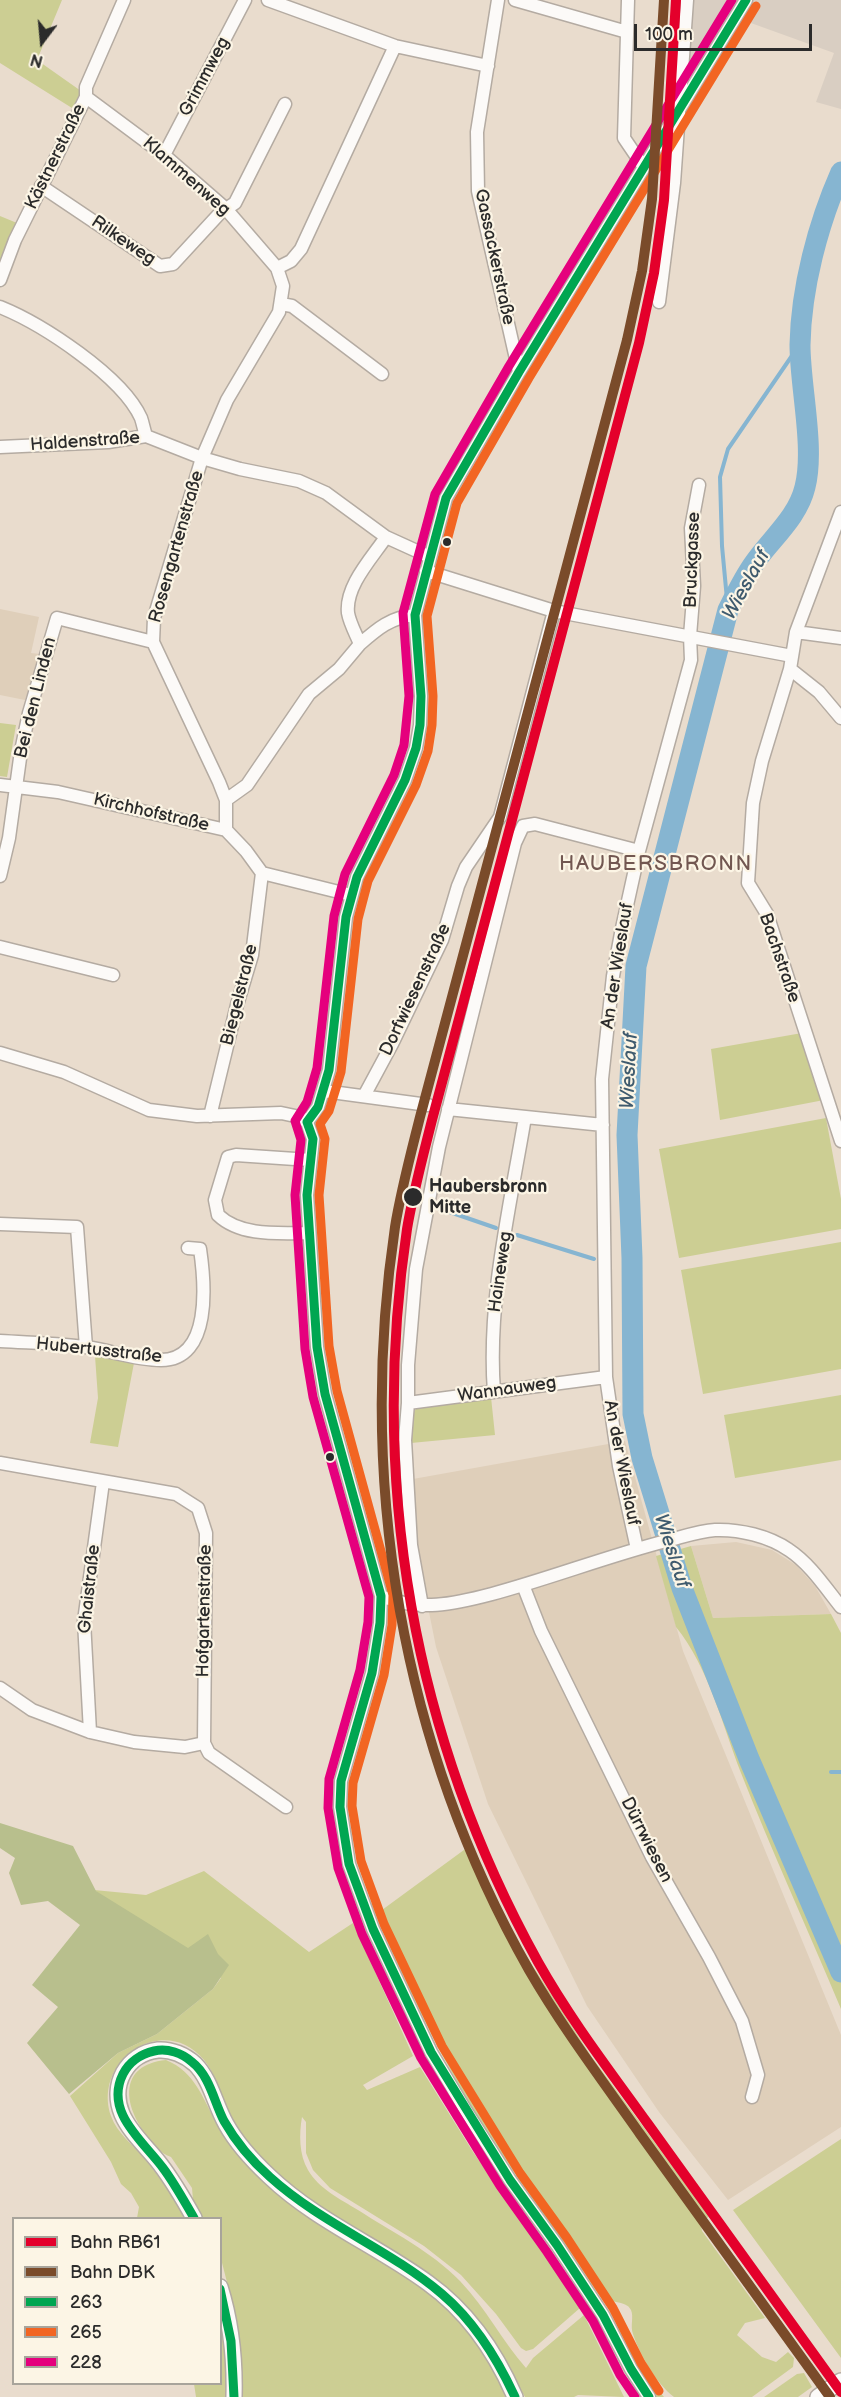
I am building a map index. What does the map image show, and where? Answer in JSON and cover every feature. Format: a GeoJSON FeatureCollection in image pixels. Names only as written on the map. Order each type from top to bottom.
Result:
{"type":"FeatureCollection","features":[{"type":"Feature","properties":{"kind":"main road"},"geometry":{"type":"LineString","coordinates":[[193,2217],[162,2166],[126,2121],[117,2100],[119,2083],[128,2065],[149,2051],[163,2050],[178,2053],[194,2063],[202,2073],[226,2124],[238,2143],[271,2178],[312,2210],[430,2284],[453,2304],[491,2352],[515,2397]]}},
{"type":"Feature","properties":{"kind":"main road"},"geometry":{"type":"LineString","coordinates":[[222,2295],[230,2326],[234,2397]]}},
{"type":"Feature","properties":{"kind":"main road"},"geometry":{"type":"LineString","coordinates":[[818,2397],[841,2381]]}},
{"type":"Feature","properties":{"kind":"street","name":"Kästnerstraße"},"geometry":{"type":"LineString","coordinates":[[0,280],[15,240],[86,97],[86,87],[124,0]]}},
{"type":"Feature","properties":{"kind":"street","name":"Grimmweg"},"geometry":{"type":"LineString","coordinates":[[164,155],[245,0]]}},
{"type":"Feature","properties":{"kind":"street"},"geometry":{"type":"LineString","coordinates":[[268,0],[395,46],[488,66]]}},
{"type":"Feature","properties":{"kind":"street","name":"Gassackerstraße"},"geometry":{"type":"LineString","coordinates":[[498,0],[477,132],[478,191],[519,372]]}},
{"type":"Feature","properties":{"kind":"street"},"geometry":{"type":"LineString","coordinates":[[515,0],[627,32]]}},
{"type":"Feature","properties":{"kind":"street"},"geometry":{"type":"LineString","coordinates":[[628,0],[624,138],[643,166]]}},
{"type":"Feature","properties":{"kind":"street"},"geometry":{"type":"LineString","coordinates":[[659,302],[669,235],[681,104],[687,0]]}},
{"type":"Feature","properties":{"kind":"street"},"geometry":{"type":"LineString","coordinates":[[307,1122],[318,1107],[324,1091],[335,1032],[346,917],[351,895],[368,851],[408,772],[417,748],[421,696],[415,615],[446,498],[643,166],[746,0]]}},
{"type":"Feature","properties":{"kind":"street"},"geometry":{"type":"LineString","coordinates":[[382,374],[292,306],[281,304],[283,286],[277,268],[291,261],[301,249],[395,46]]}},
{"type":"Feature","properties":{"kind":"street","name":"Klammenweg"},"geometry":{"type":"LineString","coordinates":[[86,97],[164,155],[226,209],[277,268]]}},
{"type":"Feature","properties":{"kind":"street","name":"Rilkeweg"},"geometry":{"type":"LineString","coordinates":[[41,186],[160,266],[173,264],[226,209],[235,203],[285,104]]}},
{"type":"Feature","properties":{"kind":"street","name":"Rosengartenstraße"},"geometry":{"type":"LineString","coordinates":[[226,830],[226,800],[153,642],[154,618],[202,458],[227,400],[281,304]]}},
{"type":"Feature","properties":{"kind":"street"},"geometry":{"type":"LineString","coordinates":[[0,307],[21,316],[68,344],[117,386],[140,417],[146,436]]}},
{"type":"Feature","properties":{"kind":"street","name":"Haldenstraße"},"geometry":{"type":"LineString","coordinates":[[0,447],[108,442],[146,436],[202,458],[240,469],[299,481],[326,493],[386,537],[429,557]]}},
{"type":"Feature","properties":{"kind":"street","name":"Bruckgasse"},"geometry":{"type":"LineString","coordinates":[[695,637],[691,528],[699,485]]}},
{"type":"Feature","properties":{"kind":"street"},"geometry":{"type":"LineString","coordinates":[[841,512],[838,528],[796,632],[790,669],[819,692],[841,718]]}},
{"type":"Feature","properties":{"kind":"street"},"geometry":{"type":"LineString","coordinates":[[360,644],[351,625],[348,604],[358,578],[386,537]]}},
{"type":"Feature","properties":{"kind":"street","name":"Bruckgasse"},"geometry":{"type":"LineString","coordinates":[[426,571],[554,610],[792,656]]}},
{"type":"Feature","properties":{"kind":"street","name":"Dorfwiesenstraße"},"geometry":{"type":"LineString","coordinates":[[364,1096],[442,940],[466,867],[500,818],[554,610]]}},
{"type":"Feature","properties":{"kind":"street"},"geometry":{"type":"LineString","coordinates":[[226,800],[247,785],[309,694],[339,669],[360,644],[388,622],[415,615]]}},
{"type":"Feature","properties":{"kind":"street","name":"Bei den Linden"},"geometry":{"type":"LineString","coordinates":[[0,876],[9,838],[21,751],[29,713],[57,618],[153,642]]}},
{"type":"Feature","properties":{"kind":"street"},"geometry":{"type":"LineString","coordinates":[[796,632],[841,639]]}},
{"type":"Feature","properties":{"kind":"street","name":"An der Wieslauf"},"geometry":{"type":"LineString","coordinates":[[643,1547],[619,1466],[606,1377],[602,1079],[613,976],[639,851],[691,660],[695,637]]}},
{"type":"Feature","properties":{"kind":"street","name":"Bachstraße"},"geometry":{"type":"LineString","coordinates":[[790,669],[762,761],[753,803],[748,883],[767,914],[841,1141]]}},
{"type":"Feature","properties":{"kind":"street","name":"Kirchhofstraße"},"geometry":{"type":"LineString","coordinates":[[0,785],[58,792],[226,830],[246,851],[262,873]]}},
{"type":"Feature","properties":{"kind":"street"},"geometry":{"type":"LineString","coordinates":[[422,1606],[411,1545],[405,1440],[408,1365],[416,1269],[433,1173],[448,1108],[515,843],[523,826],[535,824],[639,851]]}},
{"type":"Feature","properties":{"kind":"street"},"geometry":{"type":"LineString","coordinates":[[262,873],[351,895]]}},
{"type":"Feature","properties":{"kind":"street","name":"Biegelstraße"},"geometry":{"type":"LineString","coordinates":[[210,1116],[237,1005],[252,955],[262,873]]}},
{"type":"Feature","properties":{"kind":"street"},"geometry":{"type":"LineString","coordinates":[[0,947],[113,975]]}},
{"type":"Feature","properties":{"kind":"street"},"geometry":{"type":"LineString","coordinates":[[0,1053],[64,1072],[149,1110],[197,1116],[280,1113],[300,1117],[307,1122],[313,1139],[307,1195],[317,1347],[325,1394],[381,1596],[381,1623],[376,1650],[341,1781],[339,1807],[349,1864],[373,1929],[432,2052],[491,2150],[603,2315],[631,2369],[649,2397]]}},
{"type":"Feature","properties":{"kind":"street"},"geometry":{"type":"LineString","coordinates":[[324,1091],[428,1106]]}},
{"type":"Feature","properties":{"kind":"street"},"geometry":{"type":"LineString","coordinates":[[448,1108],[603,1125]]}},
{"type":"Feature","properties":{"kind":"street","name":"Haineweg"},"geometry":{"type":"LineString","coordinates":[[494,1392],[491,1352],[502,1260],[525,1118]]}},
{"type":"Feature","properties":{"kind":"street"},"geometry":{"type":"LineString","coordinates":[[309,1233],[261,1232],[233,1225],[218,1215],[215,1200],[228,1157],[236,1155],[310,1160]]}},
{"type":"Feature","properties":{"kind":"street"},"geometry":{"type":"LineString","coordinates":[[0,1224],[78,1227],[86,1347]]}},
{"type":"Feature","properties":{"kind":"street","name":"Hubertusstraße"},"geometry":{"type":"LineString","coordinates":[[0,1341],[86,1347],[160,1360],[179,1357],[186,1353],[197,1331],[203,1295],[200,1249],[188,1248]]}},
{"type":"Feature","properties":{"kind":"street","name":"Wannauweg"},"geometry":{"type":"LineString","coordinates":[[408,1403],[606,1377]]}},
{"type":"Feature","properties":{"kind":"street","name":"Hofgartenstraße"},"geometry":{"type":"LineString","coordinates":[[0,1463],[176,1494],[198,1508],[206,1533],[204,1743]]}},
{"type":"Feature","properties":{"kind":"street","name":"Ghaistraße"},"geometry":{"type":"LineString","coordinates":[[90,1732],[84,1621],[103,1482]]}},
{"type":"Feature","properties":{"kind":"street","name":"An der Wieslauf"},"geometry":{"type":"LineString","coordinates":[[381,1596],[395,1602],[422,1606],[452,1604],[523,1585],[643,1547],[713,1530],[728,1530],[766,1538],[788,1549],[803,1561],[841,1607]]}},
{"type":"Feature","properties":{"kind":"street","name":"Dürrwiesen"},"geometry":{"type":"LineString","coordinates":[[523,1585],[541,1631],[652,1857],[709,1957],[742,2021],[758,2074],[752,2097]]}},
{"type":"Feature","properties":{"kind":"street"},"geometry":{"type":"LineString","coordinates":[[0,1688],[32,1710],[90,1732],[134,1742],[185,1747],[204,1743],[209,1753],[286,1807]]}},
{"type":"Feature","properties":{"kind":"street"},"geometry":{"type":"LineString","coordinates":[[631,2369],[640,2397]]}},
{"type":"Feature","properties":{"kind":"shaded area"},"geometry":{"type":"Polygon","coordinates":[[[683,0],[841,0],[841,109],[816,102],[834,53],[726,14],[678,92],[683,0]]]}},
{"type":"Feature","properties":{"kind":"shaded area"},"geometry":{"type":"Polygon","coordinates":[[[0,609],[39,617],[31,653],[40,654],[25,700],[0,695],[0,609]]]}},
{"type":"Feature","properties":{"kind":"shaded area"},"geometry":{"type":"Polygon","coordinates":[[[625,1441],[683,1651],[841,2035],[841,2127],[728,2200],[659,2112],[587,2006],[488,1804],[436,1647],[418,1557],[413,1479],[625,1441]]]}},
{"type":"Feature","properties":{"kind":"shaded area"},"geometry":{"type":"Polygon","coordinates":[[[736,1542],[772,1550],[796,1565],[815,1586],[831,1614],[713,1618],[691,1546],[736,1542]]]}},
{"type":"Feature","properties":{"kind":"green space"},"geometry":{"type":"Polygon","coordinates":[[[0,0],[62,0],[37,60],[81,91],[72,108],[0,63],[0,0]]]}},
{"type":"Feature","properties":{"kind":"green space"},"geometry":{"type":"Polygon","coordinates":[[[0,216],[17,223],[0,265],[0,216]]]}},
{"type":"Feature","properties":{"kind":"green space"},"geometry":{"type":"Polygon","coordinates":[[[0,723],[16,725],[7,777],[0,776],[0,723]]]}},
{"type":"Feature","properties":{"kind":"green space"},"geometry":{"type":"Polygon","coordinates":[[[802,1033],[824,1100],[720,1120],[711,1049],[802,1033]]]}},
{"type":"Feature","properties":{"kind":"green space"},"geometry":{"type":"Polygon","coordinates":[[[826,1118],[841,1199],[841,1229],[679,1258],[659,1149],[826,1118]]]}},
{"type":"Feature","properties":{"kind":"green space"},"geometry":{"type":"Polygon","coordinates":[[[841,1242],[841,1369],[703,1394],[681,1270],[841,1242]]]}},
{"type":"Feature","properties":{"kind":"green space"},"geometry":{"type":"Polygon","coordinates":[[[95,1356],[134,1363],[118,1447],[90,1443],[98,1398],[95,1356]]]}},
{"type":"Feature","properties":{"kind":"green space"},"geometry":{"type":"Polygon","coordinates":[[[841,1395],[841,1460],[735,1478],[724,1415],[841,1395]]]}},
{"type":"Feature","properties":{"kind":"green space"},"geometry":{"type":"Polygon","coordinates":[[[491,1397],[495,1435],[411,1443],[412,1418],[419,1406],[491,1397]]]}},
{"type":"Feature","properties":{"kind":"green space"},"geometry":{"type":"Polygon","coordinates":[[[691,1546],[713,1618],[831,1614],[841,1633],[841,2009],[753,1803],[706,1678],[676,1627],[656,1556],[691,1546]]]}},
{"type":"Feature","properties":{"kind":"green space"},"geometry":{"type":"Polygon","coordinates":[[[0,1823],[73,1846],[96,1891],[188,1948],[208,1934],[218,1954],[229,1965],[213,1989],[157,2034],[118,2053],[69,2094],[27,2043],[58,2007],[32,1985],[80,1925],[48,1901],[21,1905],[9,1873],[15,1858],[0,1848],[0,1823]]]}},
{"type":"Feature","properties":{"kind":"green space"},"geometry":{"type":"Polygon","coordinates":[[[468,1847],[514,1937],[591,2056],[709,2216],[701,2225],[702,2231],[765,2318],[745,2323],[737,2335],[762,2357],[776,2362],[788,2352],[794,2358],[793,2367],[752,2397],[674,2397],[667,2391],[649,2368],[636,2342],[632,2331],[631,2310],[625,2304],[607,2300],[598,2294],[488,2133],[431,2034],[371,1905],[374,1897],[382,1910],[468,1847]]]}},
{"type":"Feature","properties":{"kind":"green space"},"geometry":{"type":"Polygon","coordinates":[[[204,1871],[309,1952],[353,1923],[413,2056],[363,2085],[367,2090],[420,2067],[473,2152],[559,2273],[580,2308],[533,2349],[526,2351],[521,2348],[496,2314],[461,2275],[424,2246],[330,2188],[313,2170],[306,2153],[306,2122],[302,2117],[301,2151],[308,2170],[330,2193],[411,2242],[449,2270],[478,2302],[526,2368],[533,2358],[584,2315],[624,2397],[578,2395],[574,2397],[525,2397],[489,2337],[455,2296],[426,2272],[330,2215],[280,2178],[240,2133],[225,2106],[212,2072],[204,2060],[188,2046],[170,2040],[152,2042],[136,2049],[122,2061],[112,2076],[108,2095],[111,2116],[117,2128],[155,2172],[184,2217],[137,2217],[139,2207],[131,2193],[121,2184],[111,2162],[70,2096],[118,2053],[157,2034],[213,1989],[221,1978],[94,1890],[146,1895],[204,1871]]]}},
{"type":"Feature","properties":{"kind":"green space"},"geometry":{"type":"Polygon","coordinates":[[[166,2060],[191,2078],[239,2157],[287,2201],[418,2284],[444,2306],[475,2342],[507,2397],[243,2397],[241,2351],[235,2313],[222,2263],[222,2217],[202,2217],[193,2200],[192,2188],[171,2157],[160,2151],[147,2136],[133,2112],[130,2088],[133,2078],[139,2070],[150,2063],[166,2060]]]}},
{"type":"Feature","properties":{"kind":"green space"},"geometry":{"type":"Polygon","coordinates":[[[841,2139],[841,2358],[733,2210],[841,2139]]]}},
{"type":"Feature","properties":{"kind":"green space"},"geometry":{"type":"Polygon","coordinates":[[[617,2318],[622,2322],[653,2384],[664,2397],[654,2397],[649,2390],[617,2325],[617,2318]]]}},
{"type":"Feature","properties":{"kind":"green space"},"geometry":{"type":"Polygon","coordinates":[[[222,2324],[228,2397],[196,2397],[194,2385],[222,2385],[222,2324]]]}},
{"type":"Feature","properties":{"kind":"green space"},"geometry":{"type":"Polygon","coordinates":[[[804,2373],[812,2387],[798,2397],[764,2397],[797,2374],[804,2373]]]}},
{"type":"Feature","properties":{"kind":"waterway","name":"Wieslauf"},"geometry":{"type":"LineString","coordinates":[[841,172],[825,213],[812,257],[801,323],[800,345],[808,436],[808,471],[805,487],[797,508],[751,568],[728,610],[636,966],[627,1135],[632,1258],[633,1414],[642,1458],[682,1588],[749,1759],[841,1972]]}},
{"type":"Feature","properties":{"kind":"waterway"},"geometry":{"type":"LineString","coordinates":[[728,610],[722,546],[720,477],[728,449],[800,344]]}},
{"type":"Feature","properties":{"kind":"waterway"},"geometry":{"type":"LineString","coordinates":[[438,1208],[496,1228]]}},
{"type":"Feature","properties":{"kind":"waterway"},"geometry":{"type":"LineString","coordinates":[[517,1235],[594,1259]]}},
{"type":"Feature","properties":{"kind":"waterway"},"geometry":{"type":"LineString","coordinates":[[831,1772],[841,1772]]}},
{"type":"Feature","properties":{"kind":"rail line","name":"DBK"},"geometry":{"type":"LineString","coordinates":[[664,0],[652,199],[642,271],[627,340],[420,1117],[397,1213],[385,1323],[382,1419],[387,1515],[400,1610],[420,1703],[449,1795],[485,1884],[529,1970],[569,2033],[830,2397]]}},
{"type":"Feature","properties":{"kind":"rail line","name":"RB61"},"geometry":{"type":"LineString","coordinates":[[676,0],[664,200],[654,273],[639,343],[432,1120],[409,1215],[397,1324],[394,1419],[399,1513],[411,1606],[432,1698],[459,1788],[495,1876],[538,1962],[563,2004],[591,2044],[841,2392]]}},
{"type":"Feature","properties":{"kind":"transit line","name":"228"},"geometry":{"type":"LineString","coordinates":[[635,2397],[620,2375],[593,2321],[500,2186],[421,2058],[362,1934],[338,1868],[328,1808],[329,1779],[360,1670],[368,1622],[369,1597],[313,1397],[305,1349],[295,1195],[301,1140],[295,1121],[307,1102],[317,1068],[334,916],[345,874],[394,775],[404,745],[409,696],[403,613],[435,494],[509,366],[732,0]]}},
{"type":"Feature","properties":{"kind":"transit line","name":"263"},"geometry":{"type":"LineString","coordinates":[[649,2397],[631,2369],[603,2315],[557,2245],[510,2180],[431,2052],[373,1929],[349,1864],[340,1807],[341,1781],[372,1673],[380,1623],[381,1596],[325,1394],[317,1347],[307,1195],[313,1139],[307,1122],[318,1107],[329,1070],[346,917],[357,877],[405,780],[416,748],[421,696],[415,615],[446,498],[519,372],[746,0]]}},
{"type":"Feature","properties":{"kind":"transit line","name":"265"},"geometry":{"type":"LineString","coordinates":[[659,2391],[641,2363],[613,2308],[567,2238],[520,2173],[442,2046],[384,1924],[361,1861],[352,1806],[353,1783],[384,1675],[392,1625],[393,1595],[337,1391],[329,1346],[319,1195],[325,1139],[320,1124],[329,1111],[341,1072],[358,919],[368,881],[416,785],[428,751],[433,696],[427,616],[457,503],[529,378],[756,6]]}},
{"type":"Feature","properties":{"kind":"transit line","name":"263"},"geometry":{"type":"LineString","coordinates":[[193,2217],[167,2174],[128,2125],[118,2101],[118,2088],[123,2074],[136,2059],[154,2051],[164,2050],[179,2054],[198,2068],[207,2082],[220,2114],[245,2151],[290,2194],[400,2263],[454,2305],[484,2341],[515,2397]]}},
{"type":"Feature","properties":{"kind":"transit line","name":"263"},"geometry":{"type":"LineString","coordinates":[[222,2298],[231,2341],[234,2397]]}},
{"type":"Feature","properties":{"kind":"place","name":"Haubersbronn Mitte"},"geometry":{"type":"Point","coordinates":[413,1197]}},
{"type":"Feature","properties":{"kind":"district","name":"HAUBERSBRONN"},"geometry":{"type":"Point","coordinates":[656,865]}}]}
